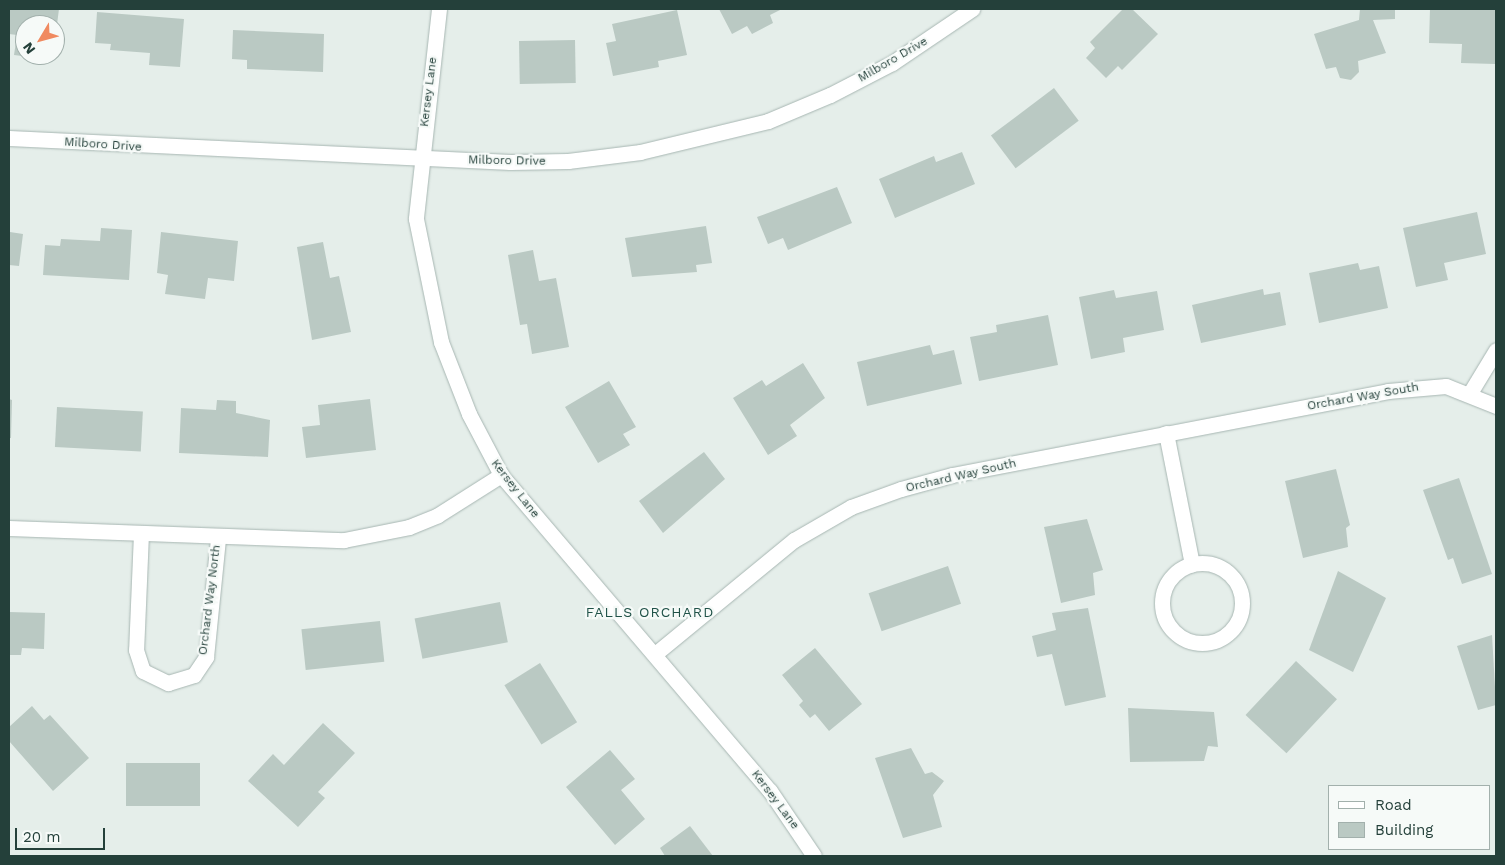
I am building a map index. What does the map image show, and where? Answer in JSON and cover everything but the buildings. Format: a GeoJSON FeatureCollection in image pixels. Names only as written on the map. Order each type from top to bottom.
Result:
{"type":"FeatureCollection","features":[{"type":"Feature","properties":{"kind":"street","name":"Kersey Lane"},"geometry":{"type":"LineString","coordinates":[[439,9],[420,159],[416,219],[441,342],[483,447],[501,476],[655,654],[770,791],[814,856]]}},
{"type":"Feature","properties":{"kind":"street","name":"Milboro Drive"},"geometry":{"type":"LineString","coordinates":[[9,138],[420,159],[568,161],[640,152],[768,121],[892,63],[972,9]]}},
{"type":"Feature","properties":{"kind":"street"},"geometry":{"type":"LineString","coordinates":[[1470,393],[1496,350]]}},
{"type":"Feature","properties":{"kind":"street","name":"Orchard Way South"},"geometry":{"type":"LineString","coordinates":[[655,654],[759,565],[851,508],[952,476],[1395,390],[1446,386],[1470,393],[1496,406]]}},
{"type":"Feature","properties":{"kind":"street"},"geometry":{"type":"LineString","coordinates":[[1166,433],[1192,564]]}},
{"type":"Feature","properties":{"kind":"street","name":"Orchard Way North"},"geometry":{"type":"LineString","coordinates":[[9,528],[306,541],[382,534],[438,515],[501,476]]}},
{"type":"Feature","properties":{"kind":"street","name":"Orchard Way North"},"geometry":{"type":"LineString","coordinates":[[141,533],[136,650],[143,671],[168,683],[194,675],[206,657],[218,538]]}},
{"type":"Feature","properties":{"kind":"street"},"geometry":{"type":"LineString","coordinates":[[1204,563],[1228,572],[1241,594],[1242,607],[1232,631],[1208,643],[1194,642],[1177,633],[1162,604],[1171,578],[1192,564],[1204,563]]}},
{"type":"Feature","properties":{"kind":"district","name":"FALLS ORCHARD"},"geometry":{"type":"Point","coordinates":[650,612]}}]}
